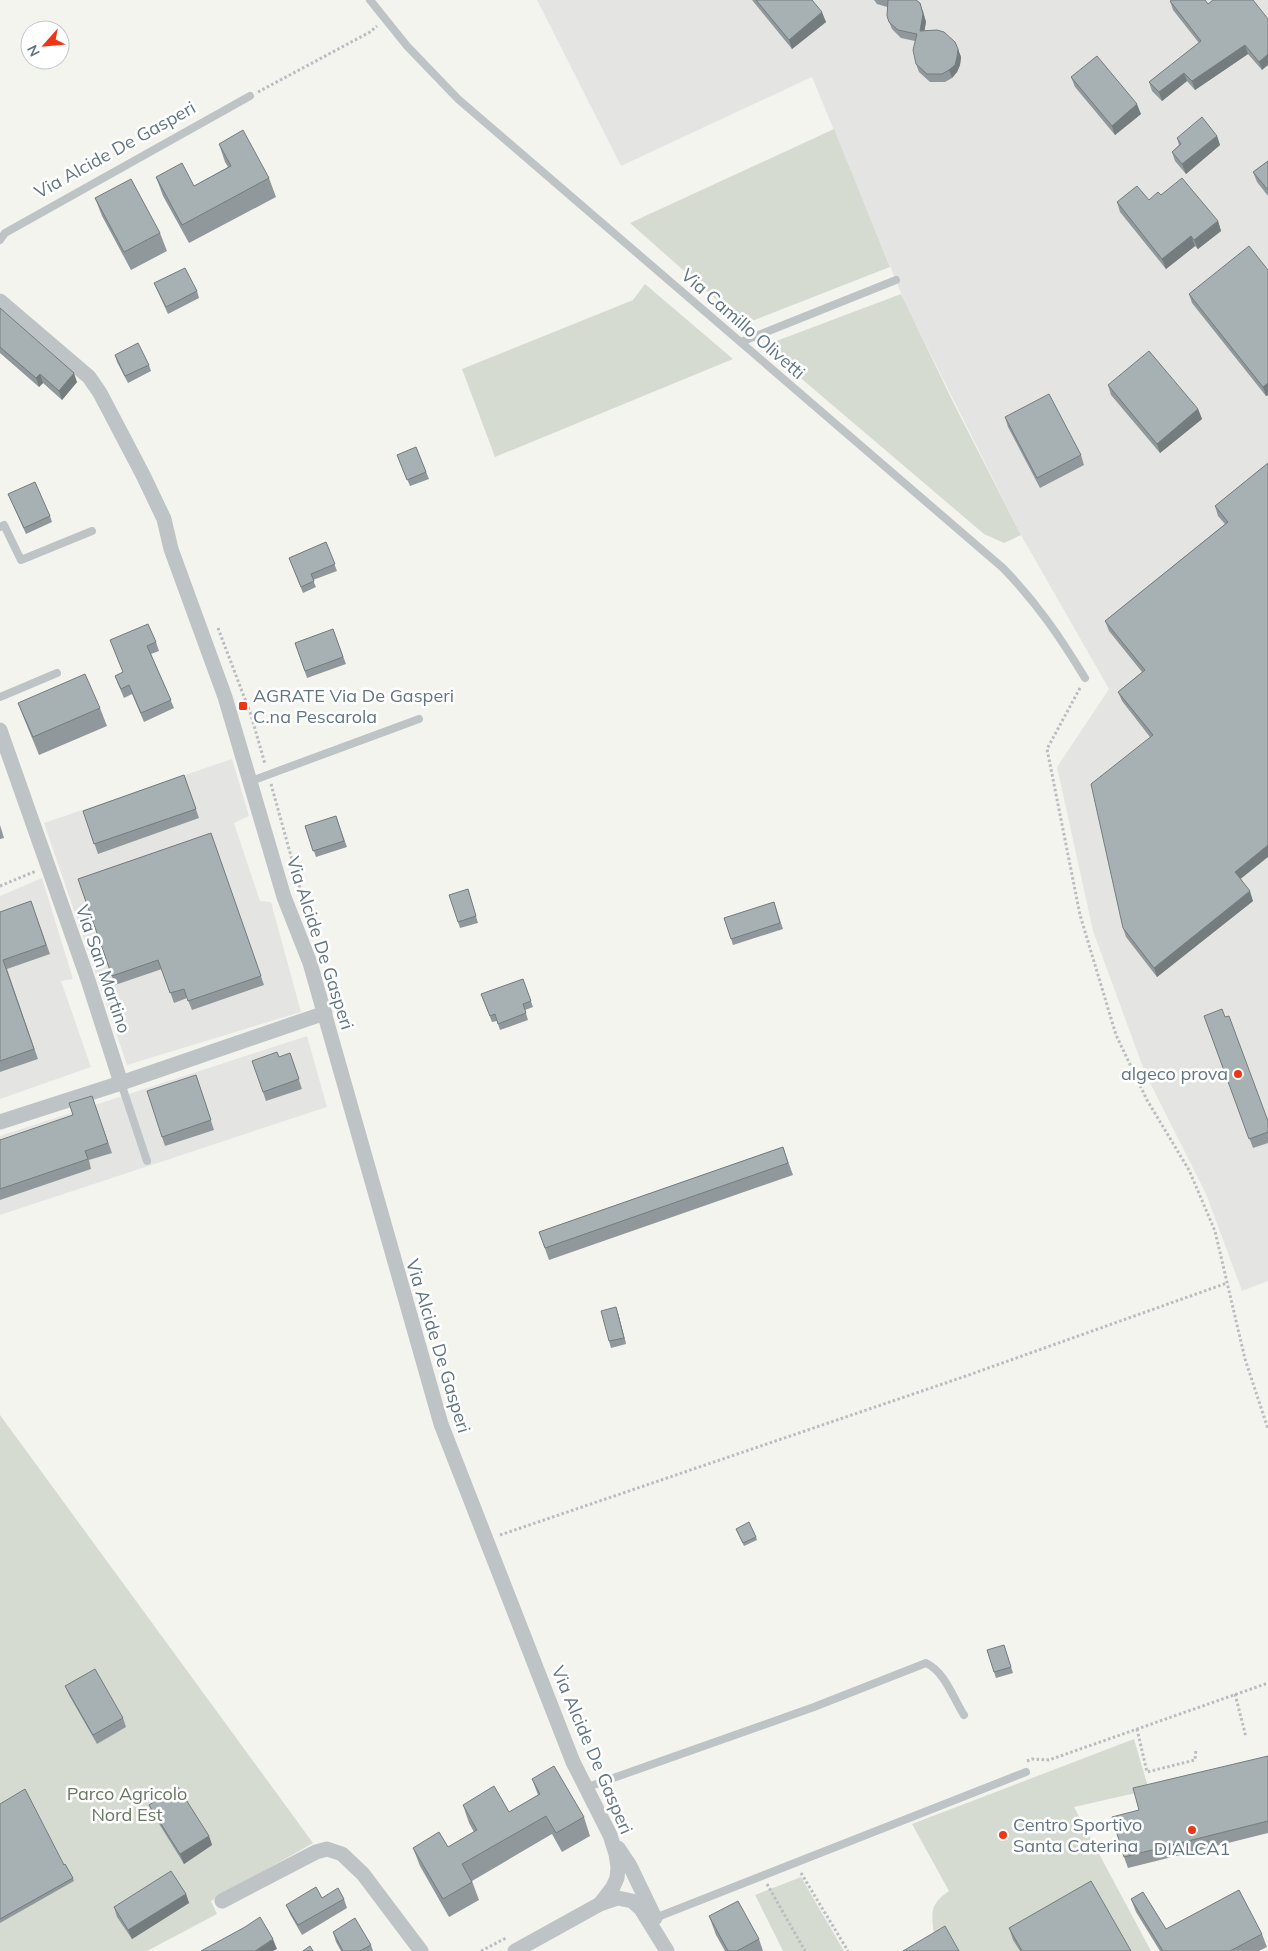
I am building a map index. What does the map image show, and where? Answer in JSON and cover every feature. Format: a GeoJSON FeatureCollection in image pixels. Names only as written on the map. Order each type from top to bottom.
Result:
{"type":"FeatureCollection","features":[{"type":"Feature","properties":{"kind":"street","name":"Via Alcide De Gasperi"},"geometry":{"type":"LineString","coordinates":[[0,301],[90,377],[143,475],[164,519],[171,549],[226,697],[281,890],[310,963],[440,1424],[573,1762],[610,1835],[616,1854],[618,1872],[613,1887],[600,1904]]}},
{"type":"Feature","properties":{"kind":"street","name":"Via San Martino"},"geometry":{"type":"LineString","coordinates":[[0,730],[121,1084]]}},
{"type":"Feature","properties":{"kind":"street"},"geometry":{"type":"LineString","coordinates":[[0,1122],[121,1084],[325,1013]]}},
{"type":"Feature","properties":{"kind":"street"},"geometry":{"type":"LineString","coordinates":[[610,1835],[630,1866],[669,1951]]}},
{"type":"Feature","properties":{"kind":"street"},"geometry":{"type":"LineString","coordinates":[[222,1901],[316,1852],[326,1849],[342,1854],[363,1874],[421,1951]]}},
{"type":"Feature","properties":{"kind":"street"},"geometry":{"type":"LineString","coordinates":[[515,1951],[600,1904],[618,1898],[632,1901],[645,1915],[669,1951]]}},
{"type":"Feature","properties":{"kind":"lane","name":"Via Camillo Olivetti"},"geometry":{"type":"LineString","coordinates":[[370,0],[408,46],[458,99],[1004,568],[1030,596],[1052,624],[1086,678]]}},
{"type":"Feature","properties":{"kind":"lane","name":"Via Alcide De Gasperi"},"geometry":{"type":"LineString","coordinates":[[0,240],[6,233],[250,96]]}},
{"type":"Feature","properties":{"kind":"lane"},"geometry":{"type":"LineString","coordinates":[[741,342],[896,280]]}},
{"type":"Feature","properties":{"kind":"lane"},"geometry":{"type":"LineString","coordinates":[[0,527],[4,525],[21,560],[92,531]]}},
{"type":"Feature","properties":{"kind":"lane"},"geometry":{"type":"LineString","coordinates":[[0,697],[57,673]]}},
{"type":"Feature","properties":{"kind":"lane"},"geometry":{"type":"LineString","coordinates":[[251,782],[419,719]]}},
{"type":"Feature","properties":{"kind":"lane","name":"Via San Martino"},"geometry":{"type":"LineString","coordinates":[[121,1084],[147,1161]]}},
{"type":"Feature","properties":{"kind":"lane"},"geometry":{"type":"LineString","coordinates":[[585,1788],[814,1707],[926,1663],[934,1667],[945,1680],[964,1715]]}},
{"type":"Feature","properties":{"kind":"lane"},"geometry":{"type":"LineString","coordinates":[[655,1918],[1026,1772]]}},
{"type":"Feature","properties":{"kind":"path"},"geometry":{"type":"LineString","coordinates":[[250,96],[370,32],[385,19]]}},
{"type":"Feature","properties":{"kind":"path"},"geometry":{"type":"LineString","coordinates":[[1086,678],[1047,749],[1080,915],[1116,1035],[1147,1100],[1189,1170],[1216,1230],[1245,1359],[1268,1429]]}},
{"type":"Feature","properties":{"kind":"path"},"geometry":{"type":"LineString","coordinates":[[0,886],[48,866]]}},
{"type":"Feature","properties":{"kind":"path"},"geometry":{"type":"LineString","coordinates":[[499,1536],[963,1377],[1227,1283]]}},
{"type":"Feature","properties":{"kind":"path"},"geometry":{"type":"LineString","coordinates":[[1235,1694],[1246,1737]]}},
{"type":"Feature","properties":{"kind":"path"},"geometry":{"type":"LineString","coordinates":[[1137,1729],[1147,1772],[1195,1760],[1196,1749]]}},
{"type":"Feature","properties":{"kind":"path"},"geometry":{"type":"LineString","coordinates":[[794,1864],[848,1951]]}},
{"type":"Feature","properties":{"kind":"path"},"geometry":{"type":"LineString","coordinates":[[763,1876],[804,1951]]}},
{"type":"Feature","properties":{"kind":"path"},"geometry":{"type":"LineString","coordinates":[[481,1951],[513,1935]]}},
{"type":"Feature","properties":{"kind":"shaded area"},"geometry":{"type":"Polygon","coordinates":[[[537,0],[1268,0],[1268,1281],[1242,1291],[1206,1194],[1145,1073],[1093,931],[1057,767],[1109,689],[1021,535],[906,305],[812,77],[621,166],[537,0]]]}},
{"type":"Feature","properties":{"kind":"shaded area"},"geometry":{"type":"Polygon","coordinates":[[[232,759],[249,816],[234,823],[260,901],[271,902],[301,1012],[127,1065],[44,823],[232,759]]]}},
{"type":"Feature","properties":{"kind":"shaded area"},"geometry":{"type":"Polygon","coordinates":[[[42,878],[73,979],[61,981],[91,1067],[0,1099],[0,896],[42,878]]]}},
{"type":"Feature","properties":{"kind":"shaded area"},"geometry":{"type":"Polygon","coordinates":[[[307,1036],[327,1107],[0,1215],[0,1136],[307,1036]]]}},
{"type":"Feature","properties":{"kind":"green space"},"geometry":{"type":"Polygon","coordinates":[[[834,129],[890,267],[744,324],[630,223],[834,129]]]}},
{"type":"Feature","properties":{"kind":"green space"},"geometry":{"type":"Polygon","coordinates":[[[645,284],[733,359],[495,457],[462,369],[633,300],[645,284]]]}},
{"type":"Feature","properties":{"kind":"green space"},"geometry":{"type":"Polygon","coordinates":[[[901,294],[954,404],[1021,535],[1004,543],[984,534],[763,346],[901,294]]]}},
{"type":"Feature","properties":{"kind":"green space","name":"Parco Agricolo Nord Est"},"geometry":{"type":"Polygon","coordinates":[[[0,1415],[313,1843],[211,1901],[217,1914],[147,1951],[0,1951],[0,1415]]]}},
{"type":"Feature","properties":{"kind":"green space","name":"Centro Sportivo Santa Caterina"},"geometry":{"type":"Polygon","coordinates":[[[1134,1739],[1149,1790],[1074,1807],[1151,1951],[905,1951],[934,1934],[933,1909],[938,1900],[949,1891],[912,1824],[1134,1739]]]}},
{"type":"Feature","properties":{"kind":"green space"},"geometry":{"type":"Polygon","coordinates":[[[801,1877],[844,1951],[783,1951],[755,1895],[801,1877]]]}},
{"type":"Feature","properties":{"kind":"building"},"geometry":{"type":"Polygon","coordinates":[[[756,0],[812,0],[822,12],[789,40],[756,0]]]}},
{"type":"Feature","properties":{"kind":"building"},"geometry":{"type":"Polygon","coordinates":[[[888,0],[916,0],[920,3],[923,14],[920,31],[937,30],[944,32],[955,42],[958,49],[955,65],[942,74],[927,74],[916,64],[913,50],[917,34],[898,30],[889,22],[887,16],[888,0]]]}},
{"type":"Feature","properties":{"kind":"building"},"geometry":{"type":"Polygon","coordinates":[[[1205,0],[1208,4],[1213,0],[1253,0],[1268,19],[1268,54],[1259,62],[1245,45],[1192,81],[1184,73],[1159,92],[1149,82],[1201,41],[1170,1],[1205,0]]]}},
{"type":"Feature","properties":{"kind":"building"},"geometry":{"type":"Polygon","coordinates":[[[1097,56],[1137,104],[1112,126],[1071,77],[1097,56]]]}},
{"type":"Feature","properties":{"kind":"building"},"geometry":{"type":"Polygon","coordinates":[[[1202,117],[1217,136],[1182,164],[1172,152],[1181,144],[1177,138],[1202,117]]]}},
{"type":"Feature","properties":{"kind":"building"},"geometry":{"type":"Polygon","coordinates":[[[243,130],[269,178],[182,225],[156,177],[182,163],[194,186],[231,166],[219,144],[243,130]]]}},
{"type":"Feature","properties":{"kind":"building"},"geometry":{"type":"Polygon","coordinates":[[[1268,161],[1268,190],[1253,172],[1268,161]]]}},
{"type":"Feature","properties":{"kind":"building"},"geometry":{"type":"Polygon","coordinates":[[[1182,178],[1218,221],[1194,240],[1191,236],[1162,259],[1117,202],[1137,186],[1149,200],[1158,192],[1161,195],[1182,178]]]}},
{"type":"Feature","properties":{"kind":"building"},"geometry":{"type":"Polygon","coordinates":[[[131,179],[160,233],[124,252],[95,198],[131,179]]]}},
{"type":"Feature","properties":{"kind":"building"},"geometry":{"type":"Polygon","coordinates":[[[1249,246],[1268,270],[1268,383],[1263,387],[1189,294],[1249,246]]]}},
{"type":"Feature","properties":{"kind":"building"},"geometry":{"type":"Polygon","coordinates":[[[185,268],[197,291],[166,307],[154,283],[185,268]]]}},
{"type":"Feature","properties":{"kind":"building"},"geometry":{"type":"Polygon","coordinates":[[[0,308],[74,373],[59,391],[40,374],[36,378],[0,347],[0,308]]]}},
{"type":"Feature","properties":{"kind":"building"},"geometry":{"type":"Polygon","coordinates":[[[138,343],[149,365],[125,376],[115,355],[138,343]]]}},
{"type":"Feature","properties":{"kind":"building"},"geometry":{"type":"Polygon","coordinates":[[[1149,351],[1198,409],[1157,444],[1108,385],[1149,351]]]}},
{"type":"Feature","properties":{"kind":"building"},"geometry":{"type":"Polygon","coordinates":[[[1049,394],[1081,455],[1037,478],[1005,417],[1049,394]]]}},
{"type":"Feature","properties":{"kind":"building"},"geometry":{"type":"Polygon","coordinates":[[[416,447],[426,472],[407,480],[397,455],[416,447]]]}},
{"type":"Feature","properties":{"kind":"building"},"geometry":{"type":"Polygon","coordinates":[[[1268,463],[1268,845],[1235,872],[1250,891],[1154,968],[1123,928],[1091,784],[1153,735],[1118,692],[1145,670],[1105,621],[1228,522],[1215,506],[1268,463]]]}},
{"type":"Feature","properties":{"kind":"building"},"geometry":{"type":"Polygon","coordinates":[[[35,482],[50,516],[24,528],[8,494],[35,482]]]}},
{"type":"Feature","properties":{"kind":"building"},"geometry":{"type":"Polygon","coordinates":[[[326,542],[335,564],[311,574],[314,581],[301,587],[289,558],[326,542]]]}},
{"type":"Feature","properties":{"kind":"building"},"geometry":{"type":"Polygon","coordinates":[[[148,624],[156,642],[147,646],[171,700],[141,713],[129,685],[121,689],[115,676],[123,672],[110,640],[148,624]]]}},
{"type":"Feature","properties":{"kind":"building"},"geometry":{"type":"Polygon","coordinates":[[[333,629],[343,657],[305,671],[295,643],[333,629]]]}},
{"type":"Feature","properties":{"kind":"building"},"geometry":{"type":"Polygon","coordinates":[[[85,674],[100,708],[33,737],[18,703],[85,674]]]}},
{"type":"Feature","properties":{"kind":"building"},"geometry":{"type":"Polygon","coordinates":[[[184,775],[196,809],[94,844],[83,811],[184,775]]]}},
{"type":"Feature","properties":{"kind":"building"},"geometry":{"type":"Polygon","coordinates":[[[336,816],[344,841],[313,851],[305,826],[336,816]]]}},
{"type":"Feature","properties":{"kind":"building"},"geometry":{"type":"Polygon","coordinates":[[[211,833],[261,976],[188,1001],[184,989],[170,993],[158,960],[112,976],[78,879],[211,833]]]}},
{"type":"Feature","properties":{"kind":"building"},"geometry":{"type":"Polygon","coordinates":[[[468,889],[476,916],[458,922],[449,895],[468,889]]]}},
{"type":"Feature","properties":{"kind":"building"},"geometry":{"type":"Polygon","coordinates":[[[31,901],[46,945],[3,960],[34,1049],[0,1061],[0,912],[31,901]]]}},
{"type":"Feature","properties":{"kind":"building"},"geometry":{"type":"Polygon","coordinates":[[[774,902],[780,923],[731,939],[724,918],[774,902]]]}},
{"type":"Feature","properties":{"kind":"building"},"geometry":{"type":"Polygon","coordinates":[[[523,979],[531,1001],[523,1004],[526,1013],[498,1024],[495,1014],[490,1016],[481,994],[523,979]]]}},
{"type":"Feature","properties":{"kind":"building","name":"algeco prova"},"geometry":{"type":"Polygon","coordinates":[[[1222,1009],[1225,1017],[1229,1016],[1268,1121],[1268,1132],[1249,1139],[1204,1016],[1222,1009]]]}},
{"type":"Feature","properties":{"kind":"building"},"geometry":{"type":"Polygon","coordinates":[[[277,1052],[279,1057],[290,1053],[299,1079],[263,1092],[252,1061],[277,1052]]]}},
{"type":"Feature","properties":{"kind":"building"},"geometry":{"type":"Polygon","coordinates":[[[196,1075],[211,1120],[162,1137],[147,1091],[196,1075]]]}},
{"type":"Feature","properties":{"kind":"building"},"geometry":{"type":"Polygon","coordinates":[[[92,1096],[108,1143],[85,1151],[88,1159],[0,1189],[0,1140],[73,1115],[69,1103],[92,1096]]]}},
{"type":"Feature","properties":{"kind":"building"},"geometry":{"type":"Polygon","coordinates":[[[783,1147],[788,1163],[545,1248],[539,1232],[783,1147]]]}},
{"type":"Feature","properties":{"kind":"building"},"geometry":{"type":"Polygon","coordinates":[[[616,1307],[624,1338],[609,1341],[601,1311],[616,1307]]]}},
{"type":"Feature","properties":{"kind":"building"},"geometry":{"type":"Polygon","coordinates":[[[749,1522],[756,1537],[743,1543],[736,1529],[749,1522]]]}},
{"type":"Feature","properties":{"kind":"building"},"geometry":{"type":"Polygon","coordinates":[[[1004,1645],[1011,1667],[994,1672],[987,1650],[1004,1645]]]}},
{"type":"Feature","properties":{"kind":"building"},"geometry":{"type":"Polygon","coordinates":[[[95,1669],[123,1718],[93,1735],[65,1686],[95,1669]]]}},
{"type":"Feature","properties":{"kind":"building"},"geometry":{"type":"Polygon","coordinates":[[[1268,1756],[1268,1821],[1124,1857],[1112,1817],[1139,1810],[1133,1788],[1268,1756]]]}},
{"type":"Feature","properties":{"kind":"building"},"geometry":{"type":"Polygon","coordinates":[[[554,1766],[584,1817],[556,1833],[546,1816],[462,1864],[472,1882],[443,1899],[413,1848],[439,1832],[448,1847],[477,1830],[463,1805],[494,1786],[509,1812],[540,1794],[532,1779],[554,1766]]]}},
{"type":"Feature","properties":{"kind":"building"},"geometry":{"type":"Polygon","coordinates":[[[178,1787],[209,1836],[180,1854],[149,1805],[178,1787]]]}},
{"type":"Feature","properties":{"kind":"building"},"geometry":{"type":"Polygon","coordinates":[[[25,1789],[64,1865],[73,1878],[0,1919],[0,1804],[25,1789]]]}},
{"type":"Feature","properties":{"kind":"building"},"geometry":{"type":"Polygon","coordinates":[[[171,1871],[186,1894],[128,1930],[114,1907],[171,1871]]]}},
{"type":"Feature","properties":{"kind":"building"},"geometry":{"type":"Polygon","coordinates":[[[1091,1881],[1131,1951],[1022,1951],[1009,1928],[1091,1881]]]}},
{"type":"Feature","properties":{"kind":"building"},"geometry":{"type":"Polygon","coordinates":[[[316,1887],[322,1898],[338,1888],[344,1899],[298,1925],[286,1905],[316,1887]]]}},
{"type":"Feature","properties":{"kind":"building"},"geometry":{"type":"Polygon","coordinates":[[[1239,1890],[1262,1934],[1230,1951],[1163,1951],[1131,1899],[1143,1892],[1166,1929],[1239,1890]]]}},
{"type":"Feature","properties":{"kind":"building"},"geometry":{"type":"Polygon","coordinates":[[[738,1901],[759,1939],[737,1951],[728,1951],[709,1916],[738,1901]]]}},
{"type":"Feature","properties":{"kind":"building"},"geometry":{"type":"Polygon","coordinates":[[[260,1917],[273,1939],[255,1951],[201,1951],[245,1927],[260,1917]]]}},
{"type":"Feature","properties":{"kind":"building"},"geometry":{"type":"Polygon","coordinates":[[[355,1918],[371,1945],[360,1951],[343,1951],[333,1932],[355,1918]]]}},
{"type":"Feature","properties":{"kind":"building"},"geometry":{"type":"Polygon","coordinates":[[[945,1926],[959,1951],[903,1951],[945,1926]]]}},
{"type":"Feature","properties":{"kind":"building"},"geometry":{"type":"Polygon","coordinates":[[[310,1946],[313,1951],[303,1951],[310,1946]]]}},
{"type":"Feature","properties":{"kind":"place","name":"AGRATE Via De Gasperi C.na Pescarola"},"geometry":{"type":"Point","coordinates":[243,706]}},
{"type":"Feature","properties":{"kind":"place","name":"algeco prova"},"geometry":{"type":"Point","coordinates":[1238,1074]}},
{"type":"Feature","properties":{"kind":"place","name":"DIALCA1"},"geometry":{"type":"Point","coordinates":[1192,1830]}},
{"type":"Feature","properties":{"kind":"place","name":"Centro Sportivo Santa Caterina"},"geometry":{"type":"Point","coordinates":[1003,1835]}}]}
